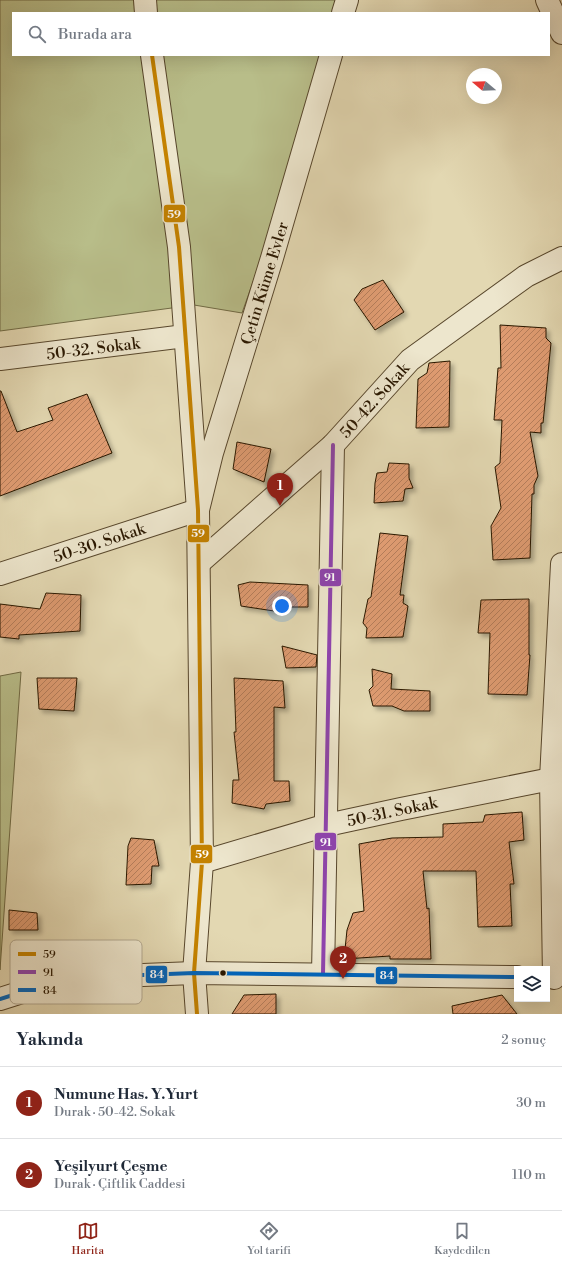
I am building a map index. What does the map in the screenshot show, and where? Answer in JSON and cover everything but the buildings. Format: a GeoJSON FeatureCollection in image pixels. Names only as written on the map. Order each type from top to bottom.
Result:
{"type":"FeatureCollection","features":[{"type":"Feature","properties":{"kind":"street"},"geometry":{"type":"LineString","coordinates":[[144,0],[146,12]]}},
{"type":"Feature","properties":{"kind":"street"},"geometry":{"type":"LineString","coordinates":[[343,12],[347,0]]}},
{"type":"Feature","properties":{"kind":"street"},"geometry":{"type":"LineString","coordinates":[[547,0],[562,32]]}},
{"type":"Feature","properties":{"kind":"street"},"geometry":{"type":"LineString","coordinates":[[152,56],[179,247],[198,510],[200,562],[202,862],[194,973],[197,1014]]}},
{"type":"Feature","properties":{"kind":"street","name":"Çetin Küme Evler"},"geometry":{"type":"LineString","coordinates":[[198,510],[212,453],[272,258],[331,56]]}},
{"type":"Feature","properties":{"kind":"street","name":"50-42. Sokak"},"geometry":{"type":"LineString","coordinates":[[200,562],[333,445],[410,360],[526,276],[562,258]]}},
{"type":"Feature","properties":{"kind":"street","name":"50-32. Sokak"},"geometry":{"type":"LineString","coordinates":[[0,359],[185,336]]}},
{"type":"Feature","properties":{"kind":"street"},"geometry":{"type":"LineString","coordinates":[[323,974],[327,826],[333,445]]}},
{"type":"Feature","properties":{"kind":"street","name":"50-30. Sokak"},"geometry":{"type":"LineString","coordinates":[[0,574],[198,510]]}},
{"type":"Feature","properties":{"kind":"street"},"geometry":{"type":"LineString","coordinates":[[554,978],[556,779],[562,564]]}},
{"type":"Feature","properties":{"kind":"street","name":"50-31. Sokak"},"geometry":{"type":"LineString","coordinates":[[202,862],[327,826],[401,809],[556,779]]}},
{"type":"Feature","properties":{"kind":"street"},"geometry":{"type":"LineString","coordinates":[[142,975],[194,973],[514,977]]}},
{"type":"Feature","properties":{"kind":"street"},"geometry":{"type":"LineString","coordinates":[[0,999],[10,996]]}},
{"type":"Feature","properties":{"kind":"green space"},"geometry":{"type":"Polygon","coordinates":[[[0,0],[352,0],[348,12],[12,12],[12,56],[333,56],[242,313],[194,305],[0,331],[0,0]]]}},
{"type":"Feature","properties":{"kind":"green space"},"geometry":{"type":"Polygon","coordinates":[[[21,672],[0,970],[0,676],[21,672]]]}},
{"type":"Feature","properties":{"kind":"transit line","name":"59"},"geometry":{"type":"LineString","coordinates":[[152,56],[179,247],[198,510],[202,862],[194,973],[197,1014]]}},
{"type":"Feature","properties":{"kind":"transit line","name":"91"},"geometry":{"type":"LineString","coordinates":[[323,974],[333,445]]}},
{"type":"Feature","properties":{"kind":"transit line","name":"84"},"geometry":{"type":"LineString","coordinates":[[142,975],[194,973],[514,977]]}},
{"type":"Feature","properties":{"kind":"transit line","name":"84"},"geometry":{"type":"LineString","coordinates":[[0,999],[10,996]]}},
{"type":"Feature","properties":{"kind":"place","name":"Numune Has. Y.Yurt"},"geometry":{"type":"Point","coordinates":[280,506]}},
{"type":"Feature","properties":{"kind":"place","name":"Yeşilyurt Çeşme"},"geometry":{"type":"Point","coordinates":[343,979]}}]}
